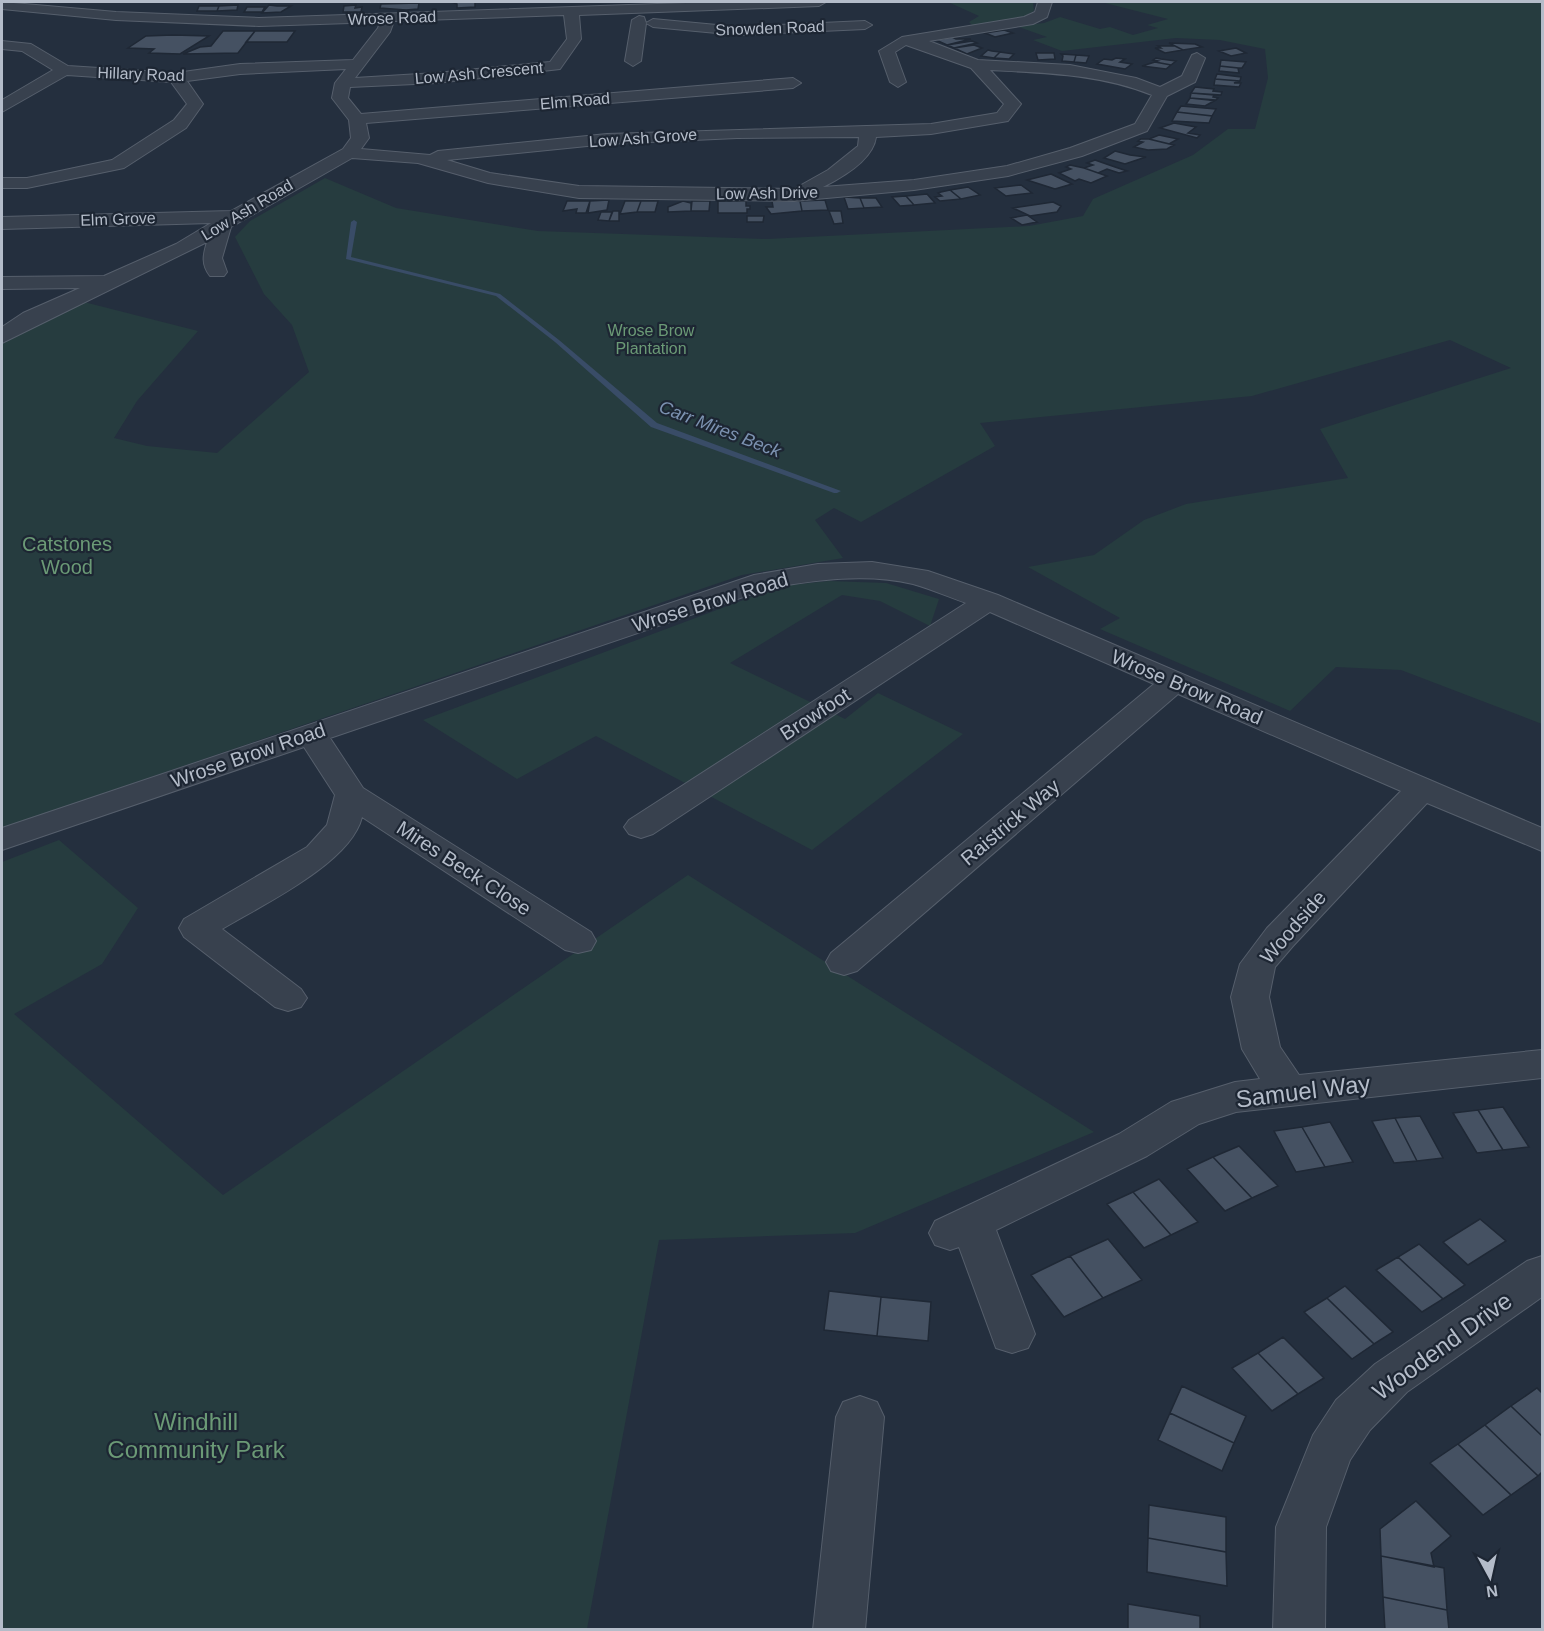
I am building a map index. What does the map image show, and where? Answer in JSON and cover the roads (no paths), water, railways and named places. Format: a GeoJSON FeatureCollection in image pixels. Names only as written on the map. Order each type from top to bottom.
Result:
{"type":"FeatureCollection","features":[{"type":"Feature","properties":{"kind":"street"},"geometry":{"type":"LineString","coordinates":[[172,19],[181,2]]}},
{"type":"Feature","properties":{"kind":"street"},"geometry":{"type":"LineString","coordinates":[[303,21],[308,2]]}},
{"type":"Feature","properties":{"kind":"street"},"geometry":{"type":"LineString","coordinates":[[439,17],[440,2]]}},
{"type":"Feature","properties":{"kind":"street"},"geometry":{"type":"LineString","coordinates":[[819,2],[875,29],[976,65],[1070,69],[1136,83],[1161,93],[1189,79],[1197,58]]}},
{"type":"Feature","properties":{"kind":"street","name":"Wrose Road"},"geometry":{"type":"LineString","coordinates":[[2,5],[172,19],[303,21],[439,17],[544,7],[570,11],[635,14],[661,4],[819,2]]}},
{"type":"Feature","properties":{"kind":"street"},"geometry":{"type":"LineString","coordinates":[[898,82],[887,51],[908,41],[1028,21],[1042,14],[1044,2]]}},
{"type":"Feature","properties":{"kind":"street","name":"Low Ash Crescent"},"geometry":{"type":"LineString","coordinates":[[343,83],[436,78],[555,66],[574,39],[570,11]]}},
{"type":"Feature","properties":{"kind":"street"},"geometry":{"type":"LineString","coordinates":[[633,61],[632,42],[638,31],[635,14]]}},
{"type":"Feature","properties":{"kind":"street","name":"Snowden Road"},"geometry":{"type":"LineString","coordinates":[[635,14],[669,27],[738,32],[875,29]]}},
{"type":"Feature","properties":{"kind":"street"},"geometry":{"type":"LineString","coordinates":[[349,153],[360,138],[357,119],[340,98],[343,83],[385,28],[388,18]]}},
{"type":"Feature","properties":{"kind":"street","name":"Hillary Road"},"geometry":{"type":"LineString","coordinates":[[2,45],[26,47],[64,70],[176,78],[240,69],[359,64]]}},
{"type":"Feature","properties":{"kind":"street","name":"Low Ash Grove"},"geometry":{"type":"LineString","coordinates":[[419,158],[619,139],[737,132],[868,132],[931,129],[1002,117],[1013,104],[976,65]]}},
{"type":"Feature","properties":{"kind":"street"},"geometry":{"type":"LineString","coordinates":[[2,107],[64,70]]}},
{"type":"Feature","properties":{"kind":"street"},"geometry":{"type":"LineString","coordinates":[[2,183],[27,183],[118,164],[180,124],[195,104],[176,78]]}},
{"type":"Feature","properties":{"kind":"street","name":"Elm Road"},"geometry":{"type":"LineString","coordinates":[[357,119],[793,83]]}},
{"type":"Feature","properties":{"kind":"street","name":"Low Ash Drive"},"geometry":{"type":"LineString","coordinates":[[349,153],[419,158],[488,178],[579,192],[794,195],[914,185],[1008,171],[1076,152],[1141,127],[1161,93]]}},
{"type":"Feature","properties":{"kind":"street"},"geometry":{"type":"LineString","coordinates":[[794,195],[834,174],[866,148],[868,132]]}},
{"type":"Feature","properties":{"kind":"street","name":"Low Ash Road"},"geometry":{"type":"LineString","coordinates":[[2,336],[31,318],[183,249],[349,153]]}},
{"type":"Feature","properties":{"kind":"street"},"geometry":{"type":"LineString","coordinates":[[217,272],[212,258],[228,221]]}},
{"type":"Feature","properties":{"kind":"street","name":"Elm Grove"},"geometry":{"type":"LineString","coordinates":[[2,223],[228,221]]}},
{"type":"Feature","properties":{"kind":"street"},"geometry":{"type":"LineString","coordinates":[[2,283],[109,281]]}},
{"type":"Feature","properties":{"kind":"street","name":"Wrose Brow Road"},"geometry":{"type":"LineString","coordinates":[[2,839],[764,581],[817,571],[874,571],[909,575],[988,601],[1542,840]]}},
{"type":"Feature","properties":{"kind":"street","name":"Browfoot"},"geometry":{"type":"LineString","coordinates":[[641,826],[988,601]]}},
{"type":"Feature","properties":{"kind":"street","name":"Raistrick Way"},"geometry":{"type":"LineString","coordinates":[[844,962],[1176,681]]}},
{"type":"Feature","properties":{"kind":"street","name":"Mires Beck Close"},"geometry":{"type":"LineString","coordinates":[[311,733],[351,795],[578,941]]}},
{"type":"Feature","properties":{"kind":"street","name":"Woodside"},"geometry":{"type":"LineString","coordinates":[[1289,1092],[1261,1049],[1250,997],[1258,964],[1422,789]]}},
{"type":"Feature","properties":{"kind":"street"},"geometry":{"type":"LineString","coordinates":[[288,998],[197,928],[319,855],[343,828],[351,795]]}},
{"type":"Feature","properties":{"kind":"street","name":"Samuel Way"},"geometry":{"type":"LineString","coordinates":[[1012,1334],[961,1228],[1133,1145],[1185,1113],[1235,1096],[1542,1065]]}},
{"type":"Feature","properties":{"kind":"street","name":"Woodend Drive"},"geometry":{"type":"LineString","coordinates":[[1299,1629],[1301,1527],[1330,1450],[1353,1415],[1391,1378],[1542,1274]]}},
{"type":"Feature","properties":{"kind":"street"},"geometry":{"type":"LineString","coordinates":[[838,1629],[860,1417]]}},
{"type":"Feature","properties":{"kind":"waterway","name":"Carr Mires Beck"},"geometry":{"type":"LineString","coordinates":[[354,222],[348,258],[498,295],[557,341],[654,425],[837,491]]}},
{"type":"Feature","properties":{"kind":"park label","name":"Wrose Brow Plantation"},"geometry":{"type":"Point","coordinates":[651,339]}},
{"type":"Feature","properties":{"kind":"park label","name":"Catstones Wood"},"geometry":{"type":"Point","coordinates":[67,556]}},
{"type":"Feature","properties":{"kind":"park label","name":"Windhill Community Park"},"geometry":{"type":"Point","coordinates":[196,1435]}}]}
